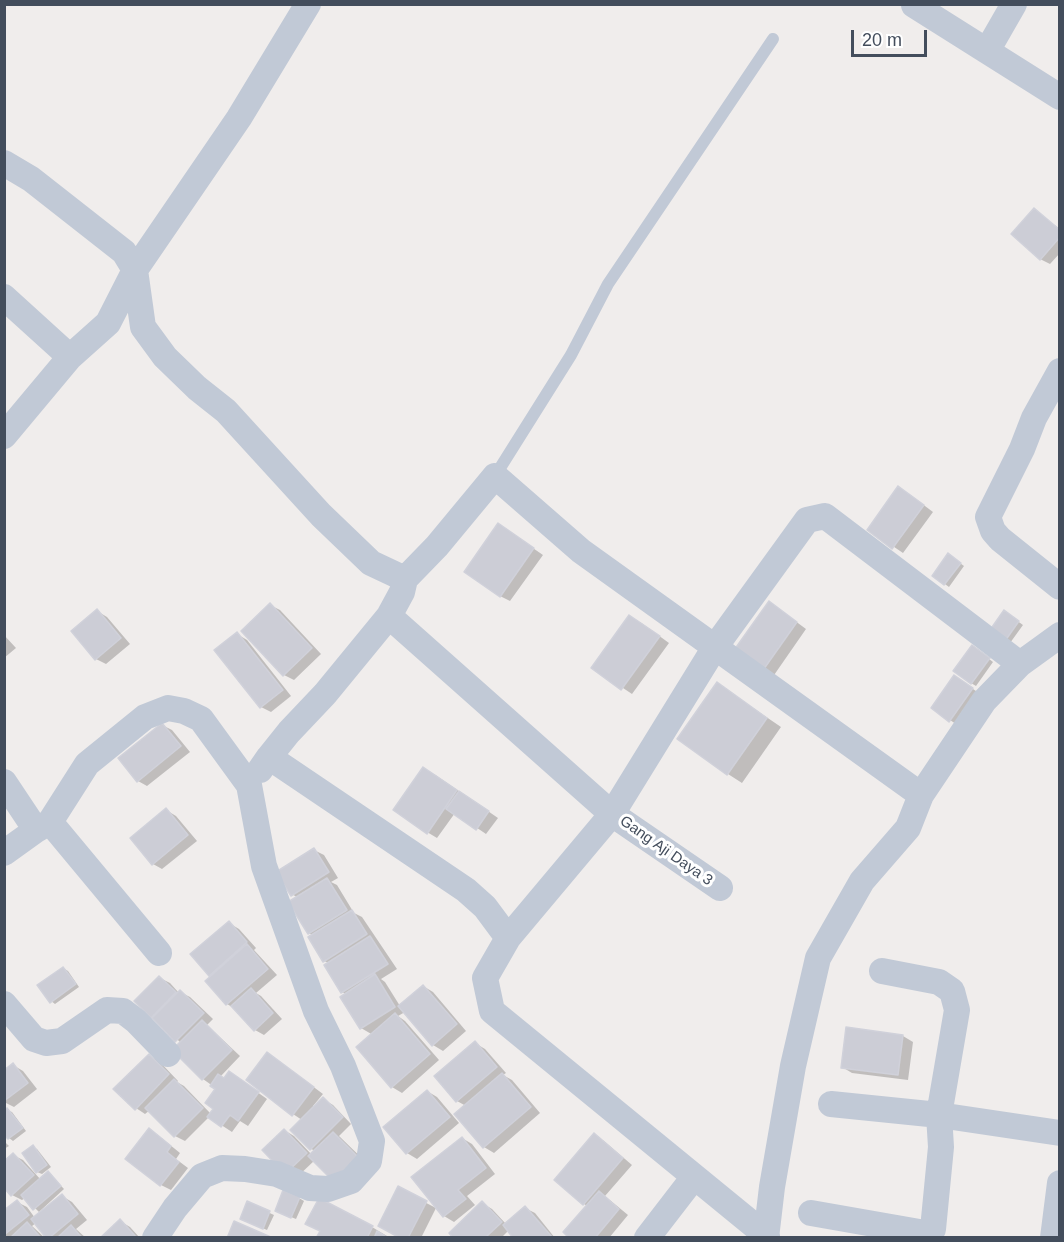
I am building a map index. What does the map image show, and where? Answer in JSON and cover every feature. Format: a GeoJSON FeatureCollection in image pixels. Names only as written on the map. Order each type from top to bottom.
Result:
{"type":"FeatureCollection","features":[{"type":"Feature","properties":{"kind":"street"},"geometry":{"type":"LineString","coordinates":[[4,436],[70,357],[108,323],[135,270],[239,118],[308,4]]}},
{"type":"Feature","properties":{"kind":"street"},"geometry":{"type":"LineString","coordinates":[[987,51],[1014,4]]}},
{"type":"Feature","properties":{"kind":"street"},"geometry":{"type":"LineString","coordinates":[[914,5],[1059,97]]}},
{"type":"Feature","properties":{"kind":"street"},"geometry":{"type":"LineString","coordinates":[[4,163],[31,179],[124,252],[135,270],[143,327],[165,357],[197,388],[226,411],[321,515],[371,563],[405,579]]}},
{"type":"Feature","properties":{"kind":"street"},"geometry":{"type":"LineString","coordinates":[[4,297],[70,357]]}},
{"type":"Feature","properties":{"kind":"street"},"geometry":{"type":"LineString","coordinates":[[108,323],[143,327]]}},
{"type":"Feature","properties":{"kind":"street"},"geometry":{"type":"LineString","coordinates":[[1059,371],[1034,418],[1022,449],[988,517],[993,531],[1000,539],[1059,587]]}},
{"type":"Feature","properties":{"kind":"street"},"geometry":{"type":"LineString","coordinates":[[249,785],[269,757],[389,616],[402,592],[405,579],[437,546],[495,476],[581,551],[921,795]]}},
{"type":"Feature","properties":{"kind":"street"},"geometry":{"type":"LineString","coordinates":[[766,1237],[492,1011],[485,978],[508,938],[612,814],[715,647],[807,520],[825,516],[1020,664]]}},
{"type":"Feature","properties":{"kind":"street","name":"Gang Aji Daya 3"},"geometry":{"type":"LineString","coordinates":[[389,616],[612,814],[720,888]]}},
{"type":"Feature","properties":{"kind":"street"},"geometry":{"type":"LineString","coordinates":[[766,1237],[772,1187],[793,1066],[819,958],[862,881],[908,828],[921,795],[984,701],[1020,664],[1059,635]]}},
{"type":"Feature","properties":{"kind":"street"},"geometry":{"type":"LineString","coordinates":[[4,853],[43,826],[87,764],[145,717],[168,708],[184,711],[201,719],[249,785],[264,866],[316,1011],[343,1066],[372,1142],[369,1161],[351,1181],[328,1189],[310,1188],[277,1174],[222,1168],[202,1176],[174,1208],[155,1238]]}},
{"type":"Feature","properties":{"kind":"street"},"geometry":{"type":"LineString","coordinates":[[269,757],[466,890],[485,908],[508,938]]}},
{"type":"Feature","properties":{"kind":"street"},"geometry":{"type":"LineString","coordinates":[[4,782],[159,953]]}},
{"type":"Feature","properties":{"kind":"street"},"geometry":{"type":"LineString","coordinates":[[811,1213],[884,1232],[925,1233],[933,1229],[940,1147],[939,1115],[957,1010],[952,991],[939,982],[882,971]]}},
{"type":"Feature","properties":{"kind":"street"},"geometry":{"type":"LineString","coordinates":[[4,1004],[34,1039],[46,1043],[62,1041],[107,1010],[123,1011],[168,1054]]}},
{"type":"Feature","properties":{"kind":"street"},"geometry":{"type":"LineString","coordinates":[[831,1104],[939,1115],[1059,1133]]}},
{"type":"Feature","properties":{"kind":"street"},"geometry":{"type":"LineString","coordinates":[[647,1238],[694,1177]]}},
{"type":"Feature","properties":{"kind":"street"},"geometry":{"type":"LineString","coordinates":[[1053,1238],[1059,1182]]}},
{"type":"Feature","properties":{"kind":"lane"},"geometry":{"type":"LineString","coordinates":[[495,476],[571,355],[608,284],[773,39]]}},
{"type":"Feature","properties":{"kind":"building"},"geometry":{"type":"Polygon","coordinates":[[[1034,208],[1060,230],[1060,237],[1040,260],[1011,234],[1034,208]]]}},
{"type":"Feature","properties":{"kind":"building"},"geometry":{"type":"Polygon","coordinates":[[[898,486],[924,505],[892,549],[867,530],[898,486]]]}},
{"type":"Feature","properties":{"kind":"building"},"geometry":{"type":"Polygon","coordinates":[[[498,523],[534,548],[500,597],[464,572],[498,523]]]}},
{"type":"Feature","properties":{"kind":"building"},"geometry":{"type":"Polygon","coordinates":[[[948,553],[961,563],[944,585],[932,576],[948,553]]]}},
{"type":"Feature","properties":{"kind":"building"},"geometry":{"type":"Polygon","coordinates":[[[769,601],[797,622],[761,673],[732,653],[769,601]]]}},
{"type":"Feature","properties":{"kind":"building"},"geometry":{"type":"Polygon","coordinates":[[[270,603],[312,648],[283,676],[241,631],[270,603]]]}},
{"type":"Feature","properties":{"kind":"building"},"geometry":{"type":"Polygon","coordinates":[[[97,609],[121,638],[95,660],[71,631],[97,609]]]}},
{"type":"Feature","properties":{"kind":"building"},"geometry":{"type":"Polygon","coordinates":[[[1004,610],[1019,621],[1005,641],[990,630],[1004,610]]]}},
{"type":"Feature","properties":{"kind":"building"},"geometry":{"type":"Polygon","coordinates":[[[629,615],[660,636],[621,690],[591,668],[629,615]]]}},
{"type":"Feature","properties":{"kind":"building"},"geometry":{"type":"Polygon","coordinates":[[[237,632],[283,690],[260,708],[214,650],[237,632]]]}},
{"type":"Feature","properties":{"kind":"building"},"geometry":{"type":"Polygon","coordinates":[[[972,645],[990,658],[971,684],[953,671],[972,645]]]}},
{"type":"Feature","properties":{"kind":"building"},"geometry":{"type":"Polygon","coordinates":[[[954,675],[973,688],[949,722],[931,708],[954,675]]]}},
{"type":"Feature","properties":{"kind":"building"},"geometry":{"type":"Polygon","coordinates":[[[717,682],[767,718],[727,775],[677,739],[717,682]]]}},
{"type":"Feature","properties":{"kind":"building"},"geometry":{"type":"Polygon","coordinates":[[[162,723],[181,746],[137,782],[118,758],[162,723]]]}},
{"type":"Feature","properties":{"kind":"building"},"geometry":{"type":"Polygon","coordinates":[[[423,767],[457,790],[427,834],[393,810],[423,767]]]}},
{"type":"Feature","properties":{"kind":"building"},"geometry":{"type":"Polygon","coordinates":[[[459,791],[489,811],[476,830],[446,809],[459,791]]]}},
{"type":"Feature","properties":{"kind":"building"},"geometry":{"type":"Polygon","coordinates":[[[166,808],[188,835],[152,865],[130,838],[166,808]]]}},
{"type":"Feature","properties":{"kind":"building"},"geometry":{"type":"Polygon","coordinates":[[[314,848],[329,872],[291,896],[276,872],[314,848]]]}},
{"type":"Feature","properties":{"kind":"building"},"geometry":{"type":"Polygon","coordinates":[[[327,878],[347,910],[308,934],[288,902],[327,878]]]}},
{"type":"Feature","properties":{"kind":"building"},"geometry":{"type":"Polygon","coordinates":[[[352,910],[367,934],[323,962],[308,937],[352,910]]]}},
{"type":"Feature","properties":{"kind":"building"},"geometry":{"type":"Polygon","coordinates":[[[229,921],[247,942],[209,976],[190,954],[229,921]]]}},
{"type":"Feature","properties":{"kind":"building"},"geometry":{"type":"Polygon","coordinates":[[[370,936],[388,964],[341,993],[324,965],[370,936]]]}},
{"type":"Feature","properties":{"kind":"building"},"geometry":{"type":"Polygon","coordinates":[[[247,944],[268,969],[226,1005],[205,981],[247,944]]]}},
{"type":"Feature","properties":{"kind":"building"},"geometry":{"type":"Polygon","coordinates":[[[63,967],[76,984],[50,1003],[37,985],[63,967]]]}},
{"type":"Feature","properties":{"kind":"building"},"geometry":{"type":"Polygon","coordinates":[[[375,974],[395,1007],[360,1029],[340,997],[375,974]]]}},
{"type":"Feature","properties":{"kind":"building"},"geometry":{"type":"Polygon","coordinates":[[[159,976],[176,992],[151,1018],[134,1001],[159,976]]]}},
{"type":"Feature","properties":{"kind":"building"},"geometry":{"type":"Polygon","coordinates":[[[423,985],[457,1024],[432,1046],[398,1006],[423,985]]]}},
{"type":"Feature","properties":{"kind":"building"},"geometry":{"type":"Polygon","coordinates":[[[251,988],[273,1013],[254,1031],[231,1006],[251,988]]]}},
{"type":"Feature","properties":{"kind":"building"},"geometry":{"type":"Polygon","coordinates":[[[180,990],[204,1013],[175,1042],[152,1018],[180,990]]]}},
{"type":"Feature","properties":{"kind":"building"},"geometry":{"type":"Polygon","coordinates":[[[395,1013],[430,1054],[391,1088],[356,1047],[395,1013]]]}},
{"type":"Feature","properties":{"kind":"building"},"geometry":{"type":"Polygon","coordinates":[[[202,1020],[232,1050],[202,1080],[172,1050],[202,1020]]]}},
{"type":"Feature","properties":{"kind":"building"},"geometry":{"type":"Polygon","coordinates":[[[846,1027],[903,1035],[898,1075],[841,1068],[846,1027]]]}},
{"type":"Feature","properties":{"kind":"building"},"geometry":{"type":"Polygon","coordinates":[[[475,1041],[497,1067],[456,1102],[434,1076],[475,1041]]]}},
{"type":"Feature","properties":{"kind":"building"},"geometry":{"type":"Polygon","coordinates":[[[267,1052],[314,1087],[292,1116],[246,1080],[267,1052]]]}},
{"type":"Feature","properties":{"kind":"building"},"geometry":{"type":"Polygon","coordinates":[[[149,1054],[169,1074],[135,1110],[113,1089],[149,1054]]]}},
{"type":"Feature","properties":{"kind":"building"},"geometry":{"type":"Polygon","coordinates":[[[13,1063],[28,1083],[4,1101],[4,1070],[13,1063]]]}},
{"type":"Feature","properties":{"kind":"building"},"geometry":{"type":"Polygon","coordinates":[[[229,1071],[259,1092],[238,1121],[230,1115],[221,1127],[207,1117],[213,1109],[205,1103],[215,1089],[210,1086],[218,1074],[224,1078],[229,1071]]]}},
{"type":"Feature","properties":{"kind":"building"},"geometry":{"type":"Polygon","coordinates":[[[502,1073],[531,1107],[483,1148],[454,1114],[502,1073]]]}},
{"type":"Feature","properties":{"kind":"building"},"geometry":{"type":"Polygon","coordinates":[[[174,1079],[203,1108],[174,1137],[145,1108],[174,1079]]]}},
{"type":"Feature","properties":{"kind":"building"},"geometry":{"type":"Polygon","coordinates":[[[427,1090],[450,1117],[406,1154],[383,1127],[427,1090]]]}},
{"type":"Feature","properties":{"kind":"building"},"geometry":{"type":"Polygon","coordinates":[[[323,1097],[343,1117],[310,1150],[290,1130],[323,1097]]]}},
{"type":"Feature","properties":{"kind":"building"},"geometry":{"type":"Polygon","coordinates":[[[7,1108],[23,1128],[8,1139],[4,1135],[4,1110],[7,1108]]]}},
{"type":"Feature","properties":{"kind":"building"},"geometry":{"type":"Polygon","coordinates":[[[149,1128],[171,1146],[167,1152],[179,1162],[160,1186],[125,1159],[149,1128]]]}},
{"type":"Feature","properties":{"kind":"building"},"geometry":{"type":"Polygon","coordinates":[[[284,1129],[307,1153],[285,1174],[262,1150],[284,1129]]]}},
{"type":"Feature","properties":{"kind":"building"},"geometry":{"type":"Polygon","coordinates":[[[333,1132],[361,1160],[336,1184],[308,1156],[333,1132]]]}},
{"type":"Feature","properties":{"kind":"building"},"geometry":{"type":"Polygon","coordinates":[[[594,1133],[623,1158],[583,1205],[554,1180],[594,1133]]]}},
{"type":"Feature","properties":{"kind":"building"},"geometry":{"type":"Polygon","coordinates":[[[462,1137],[486,1168],[458,1190],[466,1199],[443,1217],[411,1177],[462,1137]]]}},
{"type":"Feature","properties":{"kind":"building"},"geometry":{"type":"Polygon","coordinates":[[[33,1145],[47,1165],[36,1173],[22,1153],[33,1145]]]}},
{"type":"Feature","properties":{"kind":"building"},"geometry":{"type":"Polygon","coordinates":[[[13,1153],[34,1175],[11,1196],[4,1188],[4,1161],[13,1153]]]}},
{"type":"Feature","properties":{"kind":"building"},"geometry":{"type":"Polygon","coordinates":[[[48,1171],[61,1186],[33,1210],[21,1195],[48,1171]]]}},
{"type":"Feature","properties":{"kind":"building"},"geometry":{"type":"Polygon","coordinates":[[[398,1186],[427,1201],[408,1238],[400,1238],[378,1226],[398,1186]]]}},
{"type":"Feature","properties":{"kind":"building"},"geometry":{"type":"Polygon","coordinates":[[[283,1190],[300,1197],[291,1218],[275,1211],[283,1190]]]}},
{"type":"Feature","properties":{"kind":"building"},"geometry":{"type":"Polygon","coordinates":[[[599,1191],[619,1209],[595,1238],[569,1238],[563,1232],[599,1191]]]}},
{"type":"Feature","properties":{"kind":"building"},"geometry":{"type":"Polygon","coordinates":[[[62,1194],[78,1214],[46,1238],[31,1219],[62,1194]]]}},
{"type":"Feature","properties":{"kind":"building"},"geometry":{"type":"Polygon","coordinates":[[[319,1198],[373,1226],[367,1238],[316,1238],[320,1231],[305,1224],[319,1198]]]}},
{"type":"Feature","properties":{"kind":"building"},"geometry":{"type":"Polygon","coordinates":[[[17,1200],[29,1215],[4,1235],[4,1210],[17,1200]]]}},
{"type":"Feature","properties":{"kind":"building"},"geometry":{"type":"Polygon","coordinates":[[[247,1201],[270,1211],[263,1229],[240,1219],[247,1201]]]}},
{"type":"Feature","properties":{"kind":"building"},"geometry":{"type":"Polygon","coordinates":[[[482,1201],[502,1222],[487,1236],[488,1238],[453,1238],[449,1233],[482,1201]]]}},
{"type":"Feature","properties":{"kind":"building"},"geometry":{"type":"Polygon","coordinates":[[[525,1206],[552,1237],[513,1238],[503,1225],[525,1206]]]}},
{"type":"Feature","properties":{"kind":"building"},"geometry":{"type":"Polygon","coordinates":[[[120,1219],[137,1238],[100,1238],[120,1219]]]}},
{"type":"Feature","properties":{"kind":"building"},"geometry":{"type":"Polygon","coordinates":[[[234,1221],[273,1238],[227,1238],[234,1221]]]}},
{"type":"Feature","properties":{"kind":"building"},"geometry":{"type":"Polygon","coordinates":[[[27,1222],[41,1238],[10,1238],[27,1222]]]}},
{"type":"Feature","properties":{"kind":"building"},"geometry":{"type":"Polygon","coordinates":[[[71,1225],[82,1238],[57,1238],[71,1225]]]}},
{"type":"Feature","properties":{"kind":"building"},"geometry":{"type":"Polygon","coordinates":[[[377,1231],[388,1238],[374,1238],[377,1231]]]}}]}
